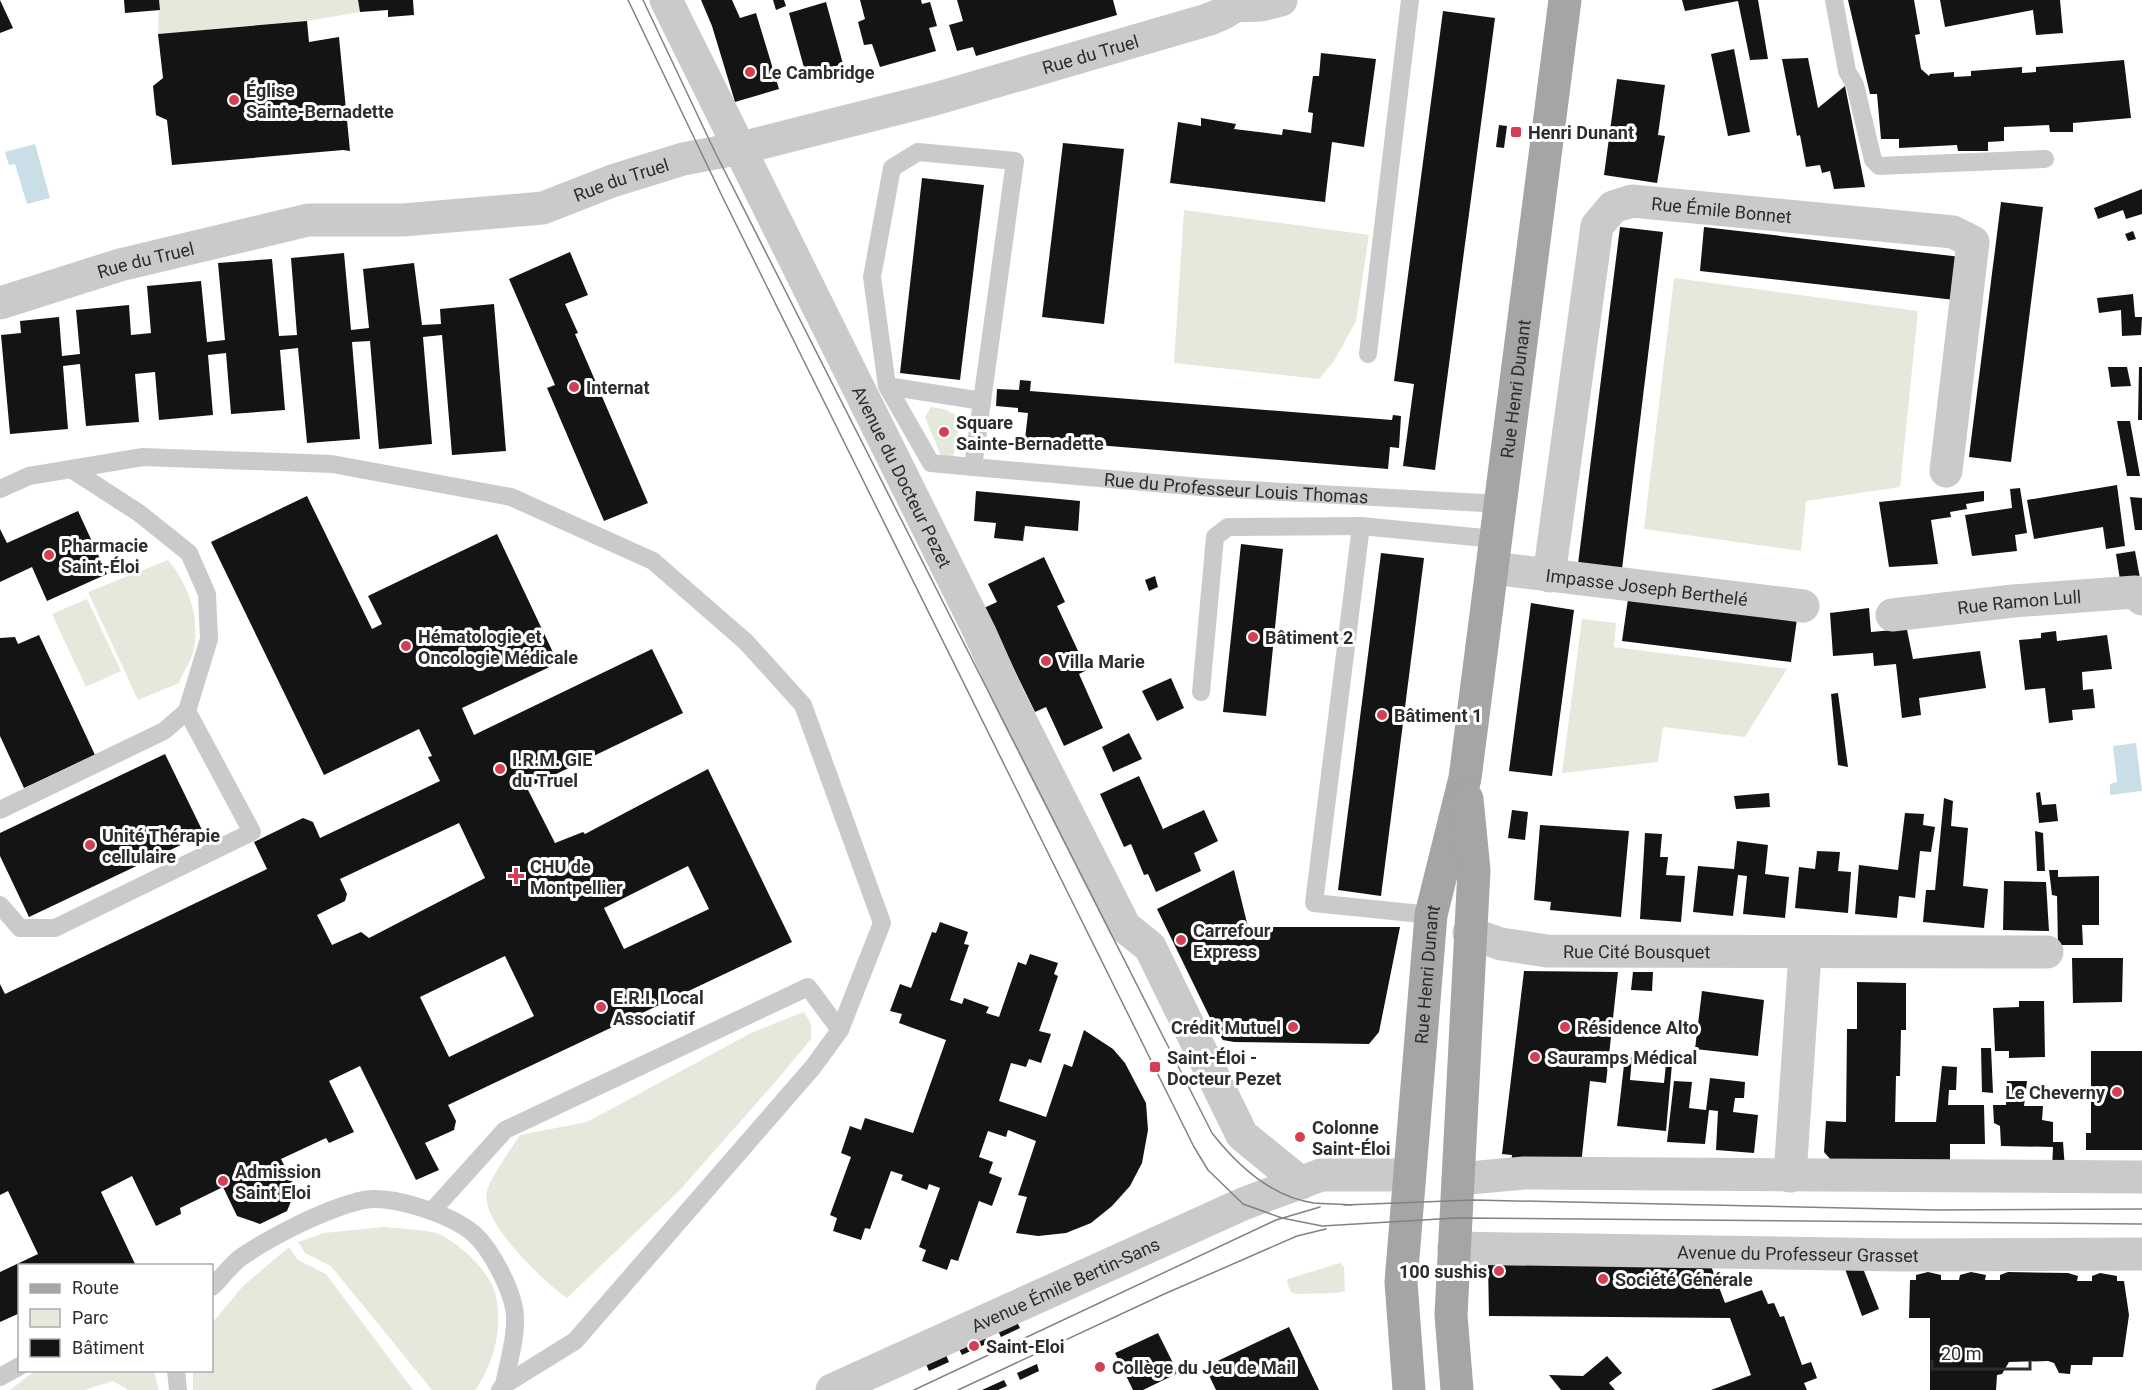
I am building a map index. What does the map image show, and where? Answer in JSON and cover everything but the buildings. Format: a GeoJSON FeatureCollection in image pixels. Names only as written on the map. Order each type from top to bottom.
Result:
{"type":"FeatureCollection","features":[{"type":"Feature","properties":{"kind":"main road","name":"Rue Henri Dunant"},"geometry":{"type":"LineString","coordinates":[[1409,1390],[1401,1282],[1431,915],[1465,778],[1565,0]]}},
{"type":"Feature","properties":{"kind":"main road","name":"Rue Henri Dunant"},"geometry":{"type":"LineString","coordinates":[[1457,1390],[1451,1316],[1474,870],[1465,778]]}},
{"type":"Feature","properties":{"kind":"main road"},"geometry":{"type":"LineString","coordinates":[[1454,1248],[1425,1220],[1409,1175],[1458,1179]]}},
{"type":"Feature","properties":{"kind":"main road"},"geometry":{"type":"LineString","coordinates":[[1403,1311],[1419,1349],[1425,1390]]}},
{"type":"Feature","properties":{"kind":"street","name":"Avenue du Docteur Pezet"},"geometry":{"type":"LineString","coordinates":[[666,0],[741,148],[780,233],[987,630],[1125,927],[1150,947],[1242,1135],[1300,1183]]}},
{"type":"Feature","properties":{"kind":"street","name":"Rue du Truel"},"geometry":{"type":"LineString","coordinates":[[0,303],[120,265],[308,220],[403,220],[543,208],[612,181],[683,159],[741,148],[935,99],[1207,20],[1236,3],[1262,5],[1281,0]]}},
{"type":"Feature","properties":{"kind":"street","name":"Rue Émile Bonnet"},"geometry":{"type":"LineString","coordinates":[[1550,576],[1597,226],[1613,207],[1632,201],[1953,232],[1973,242],[1946,471]]}},
{"type":"Feature","properties":{"kind":"street","name":"Impasse Joseph Berthelé"},"geometry":{"type":"LineString","coordinates":[[1494,554],[1550,576],[1803,606]]}},
{"type":"Feature","properties":{"kind":"street","name":"Rue Ramon Lull"},"geometry":{"type":"LineString","coordinates":[[1892,615],[2013,601],[2135,592],[2142,599]]}},
{"type":"Feature","properties":{"kind":"street","name":"Rue Cité Bousquet"},"geometry":{"type":"LineString","coordinates":[[1469,933],[1501,944],[1547,951],[2046,952]]}},
{"type":"Feature","properties":{"kind":"street"},"geometry":{"type":"LineString","coordinates":[[1790,1176],[1805,953]]}},
{"type":"Feature","properties":{"kind":"street","name":"Avenue Émile Bertin-Sans"},"geometry":{"type":"LineString","coordinates":[[832,1390],[1213,1216],[1300,1183],[1322,1175],[1338,1173],[1409,1175]]}},
{"type":"Feature","properties":{"kind":"street"},"geometry":{"type":"LineString","coordinates":[[1458,1179],[1524,1173],[2142,1177]]}},
{"type":"Feature","properties":{"kind":"street","name":"Avenue du Professeur Grasset"},"geometry":{"type":"LineString","coordinates":[[1454,1248],[1901,1255],[2142,1254]]}},
{"type":"Feature","properties":{"kind":"lane"},"geometry":{"type":"LineString","coordinates":[[1368,354],[1410,0]]}},
{"type":"Feature","properties":{"kind":"lane"},"geometry":{"type":"LineString","coordinates":[[1834,0],[1847,71],[1855,85],[1873,160],[1878,166],[2045,159]]}},
{"type":"Feature","properties":{"kind":"lane"},"geometry":{"type":"LineString","coordinates":[[973,467],[1015,161],[918,152],[891,168],[872,277],[886,386],[982,401]]}},
{"type":"Feature","properties":{"kind":"lane","name":"Rue du Professeur Louis Thomas"},"geometry":{"type":"LineString","coordinates":[[886,386],[931,463],[1212,488],[1501,504]]}},
{"type":"Feature","properties":{"kind":"lane"},"geometry":{"type":"LineString","coordinates":[[0,489],[29,476],[143,457],[332,464],[511,497],[653,561],[746,642],[803,705],[882,922],[840,1030],[813,1067],[575,1341],[502,1388]]}},
{"type":"Feature","properties":{"kind":"lane"},"geometry":{"type":"LineString","coordinates":[[0,810],[164,731],[187,711],[209,639],[207,594],[189,553],[139,513],[70,469]]}},
{"type":"Feature","properties":{"kind":"lane"},"geometry":{"type":"LineString","coordinates":[[1361,526],[1314,903],[1431,915]]}},
{"type":"Feature","properties":{"kind":"lane"},"geometry":{"type":"LineString","coordinates":[[1201,692],[1215,537],[1228,527],[1361,526],[1494,554]]}},
{"type":"Feature","properties":{"kind":"lane"},"geometry":{"type":"LineString","coordinates":[[0,905],[20,928],[55,928],[252,832],[187,711]]}},
{"type":"Feature","properties":{"kind":"lane"},"geometry":{"type":"LineString","coordinates":[[432,1211],[505,1130],[808,987],[840,1030]]}},
{"type":"Feature","properties":{"kind":"lane"},"geometry":{"type":"LineString","coordinates":[[213,1286],[239,1259],[250,1252],[293,1227],[360,1200],[394,1199],[432,1211],[474,1233],[500,1267],[515,1317],[502,1388]]}},
{"type":"Feature","properties":{"kind":"lane"},"geometry":{"type":"LineString","coordinates":[[0,1377],[18,1366]]}},
{"type":"Feature","properties":{"kind":"lane"},"geometry":{"type":"LineString","coordinates":[[176,1372],[178,1390]]}},
{"type":"Feature","properties":{"kind":"green space"},"geometry":{"type":"Polygon","coordinates":[[[159,0],[358,0],[360,12],[307,21],[158,34],[159,0]]]}},
{"type":"Feature","properties":{"kind":"green space"},"geometry":{"type":"Polygon","coordinates":[[[1184,210],[1369,235],[1356,321],[1334,361],[1319,379],[1174,363],[1184,210]]]}},
{"type":"Feature","properties":{"kind":"green space"},"geometry":{"type":"Polygon","coordinates":[[[1674,278],[1918,311],[1900,487],[1806,501],[1801,551],[1644,529],[1674,278]]]}},
{"type":"Feature","properties":{"kind":"green space"},"geometry":{"type":"Polygon","coordinates":[[[931,407],[944,409],[958,416],[960,423],[953,457],[941,456],[925,417],[931,407]]]}},
{"type":"Feature","properties":{"kind":"green space"},"geometry":{"type":"Polygon","coordinates":[[[168,560],[181,579],[191,601],[195,625],[194,648],[179,683],[138,700],[88,592],[168,560]]]}},
{"type":"Feature","properties":{"kind":"green space"},"geometry":{"type":"Polygon","coordinates":[[[87,599],[121,671],[86,687],[52,614],[87,599]]]}},
{"type":"Feature","properties":{"kind":"green space"},"geometry":{"type":"Polygon","coordinates":[[[1582,619],[1616,623],[1614,647],[1787,669],[1745,737],[1663,727],[1658,762],[1562,773],[1582,619]]]}},
{"type":"Feature","properties":{"kind":"green space"},"geometry":{"type":"Polygon","coordinates":[[[804,1012],[811,1024],[811,1039],[783,1073],[680,1190],[567,1298],[515,1250],[493,1218],[487,1204],[487,1191],[520,1135],[587,1122],[753,1032],[804,1012]]]}},
{"type":"Feature","properties":{"kind":"green space"},"geometry":{"type":"Polygon","coordinates":[[[384,1227],[423,1231],[443,1236],[459,1246],[487,1276],[498,1305],[498,1331],[492,1356],[475,1390],[432,1390],[331,1266],[305,1253],[298,1242],[324,1233],[384,1227]]]}},
{"type":"Feature","properties":{"kind":"green space"},"geometry":{"type":"Polygon","coordinates":[[[289,1247],[298,1260],[326,1274],[413,1390],[193,1390],[193,1372],[213,1372],[213,1322],[244,1285],[289,1247]]]}},
{"type":"Feature","properties":{"kind":"green space"},"geometry":{"type":"Polygon","coordinates":[[[1340,1263],[1344,1267],[1345,1291],[1296,1294],[1291,1292],[1287,1283],[1288,1279],[1340,1263]]]}},
{"type":"Feature","properties":{"kind":"green space"},"geometry":{"type":"Polygon","coordinates":[[[34,1372],[154,1372],[159,1390],[128,1390],[113,1381],[84,1390],[10,1390],[34,1372]]]}},
{"type":"Feature","properties":{"kind":"water"},"geometry":{"type":"Polygon","coordinates":[[[35,144],[50,198],[27,204],[15,164],[9,165],[5,152],[35,144]]]}},
{"type":"Feature","properties":{"kind":"water"},"geometry":{"type":"Polygon","coordinates":[[[2136,743],[2142,791],[2110,795],[2110,784],[2117,782],[2113,746],[2136,743]]]}},
{"type":"Feature","properties":{"kind":"tram line"},"geometry":{"type":"LineString","coordinates":[[628,0],[722,196],[1194,1147],[1208,1170],[1243,1204],[1282,1218],[1322,1226],[1456,1218],[2142,1224]]}},
{"type":"Feature","properties":{"kind":"tram line"},"geometry":{"type":"LineString","coordinates":[[643,0],[715,152],[1212,1133],[1244,1168],[1270,1187],[1299,1200],[1352,1205]]}},
{"type":"Feature","properties":{"kind":"tram line"},"geometry":{"type":"LineString","coordinates":[[1344,1205],[1474,1200],[1936,1210],[2142,1209]]}},
{"type":"Feature","properties":{"kind":"tram line"},"geometry":{"type":"LineString","coordinates":[[914,1390],[1276,1220],[1320,1207]]}},
{"type":"Feature","properties":{"kind":"tram line"},"geometry":{"type":"LineString","coordinates":[[958,1390],[1162,1295],[1297,1236],[1326,1229]]}},
{"type":"Feature","properties":{"kind":"place","name":"Le Cambridge"},"geometry":{"type":"Point","coordinates":[750,72]}},
{"type":"Feature","properties":{"kind":"place","name":"Église Sainte-Bernadette"},"geometry":{"type":"Point","coordinates":[234,100]}},
{"type":"Feature","properties":{"kind":"place","name":"Henri Dunant"},"geometry":{"type":"Point","coordinates":[1516,132]}},
{"type":"Feature","properties":{"kind":"place","name":"Internat"},"geometry":{"type":"Point","coordinates":[574,387]}},
{"type":"Feature","properties":{"kind":"place","name":"Square Sainte-Bernadette"},"geometry":{"type":"Point","coordinates":[944,432]}},
{"type":"Feature","properties":{"kind":"place","name":"Pharmacie Saint-Éloi"},"geometry":{"type":"Point","coordinates":[49,555]}},
{"type":"Feature","properties":{"kind":"place","name":"Bâtiment 2"},"geometry":{"type":"Point","coordinates":[1253,637]}},
{"type":"Feature","properties":{"kind":"place","name":"Hématologie et Oncologie Médicale"},"geometry":{"type":"Point","coordinates":[406,646]}},
{"type":"Feature","properties":{"kind":"place","name":"Villa Marie"},"geometry":{"type":"Point","coordinates":[1046,661]}},
{"type":"Feature","properties":{"kind":"place","name":"Bâtiment 1"},"geometry":{"type":"Point","coordinates":[1382,715]}},
{"type":"Feature","properties":{"kind":"place","name":"I.R.M. GIE du Truel"},"geometry":{"type":"Point","coordinates":[500,769]}},
{"type":"Feature","properties":{"kind":"place","name":"Unité Thérapie cellulaire"},"geometry":{"type":"Point","coordinates":[90,845]}},
{"type":"Feature","properties":{"kind":"place","name":"CHU de Montpellier"},"geometry":{"type":"Point","coordinates":[516,876]}},
{"type":"Feature","properties":{"kind":"place","name":"Carrefour Express"},"geometry":{"type":"Point","coordinates":[1181,940]}},
{"type":"Feature","properties":{"kind":"place","name":"E.R.I. Local Associatif"},"geometry":{"type":"Point","coordinates":[601,1007]}},
{"type":"Feature","properties":{"kind":"place","name":"Crédit Mutuel"},"geometry":{"type":"Point","coordinates":[1293,1027]}},
{"type":"Feature","properties":{"kind":"place","name":"Résidence Alto"},"geometry":{"type":"Point","coordinates":[1565,1027]}},
{"type":"Feature","properties":{"kind":"place","name":"Sauramps Médical"},"geometry":{"type":"Point","coordinates":[1535,1057]}},
{"type":"Feature","properties":{"kind":"place","name":"Saint-Éloi - Docteur Pezet"},"geometry":{"type":"Point","coordinates":[1155,1067]}},
{"type":"Feature","properties":{"kind":"place","name":"Le Cheverny"},"geometry":{"type":"Point","coordinates":[2117,1092]}},
{"type":"Feature","properties":{"kind":"place","name":"Colonne Saint-Éloi"},"geometry":{"type":"Point","coordinates":[1300,1137]}},
{"type":"Feature","properties":{"kind":"place","name":"Admission Saint Eloi"},"geometry":{"type":"Point","coordinates":[223,1181]}},
{"type":"Feature","properties":{"kind":"place","name":"100 sushis"},"geometry":{"type":"Point","coordinates":[1499,1271]}},
{"type":"Feature","properties":{"kind":"place","name":"Société Générale"},"geometry":{"type":"Point","coordinates":[1603,1279]}},
{"type":"Feature","properties":{"kind":"place","name":"Saint-Eloi"},"geometry":{"type":"Point","coordinates":[974,1346]}},
{"type":"Feature","properties":{"kind":"place","name":"Collège du Jeu de Mail"},"geometry":{"type":"Point","coordinates":[1100,1367]}}]}
